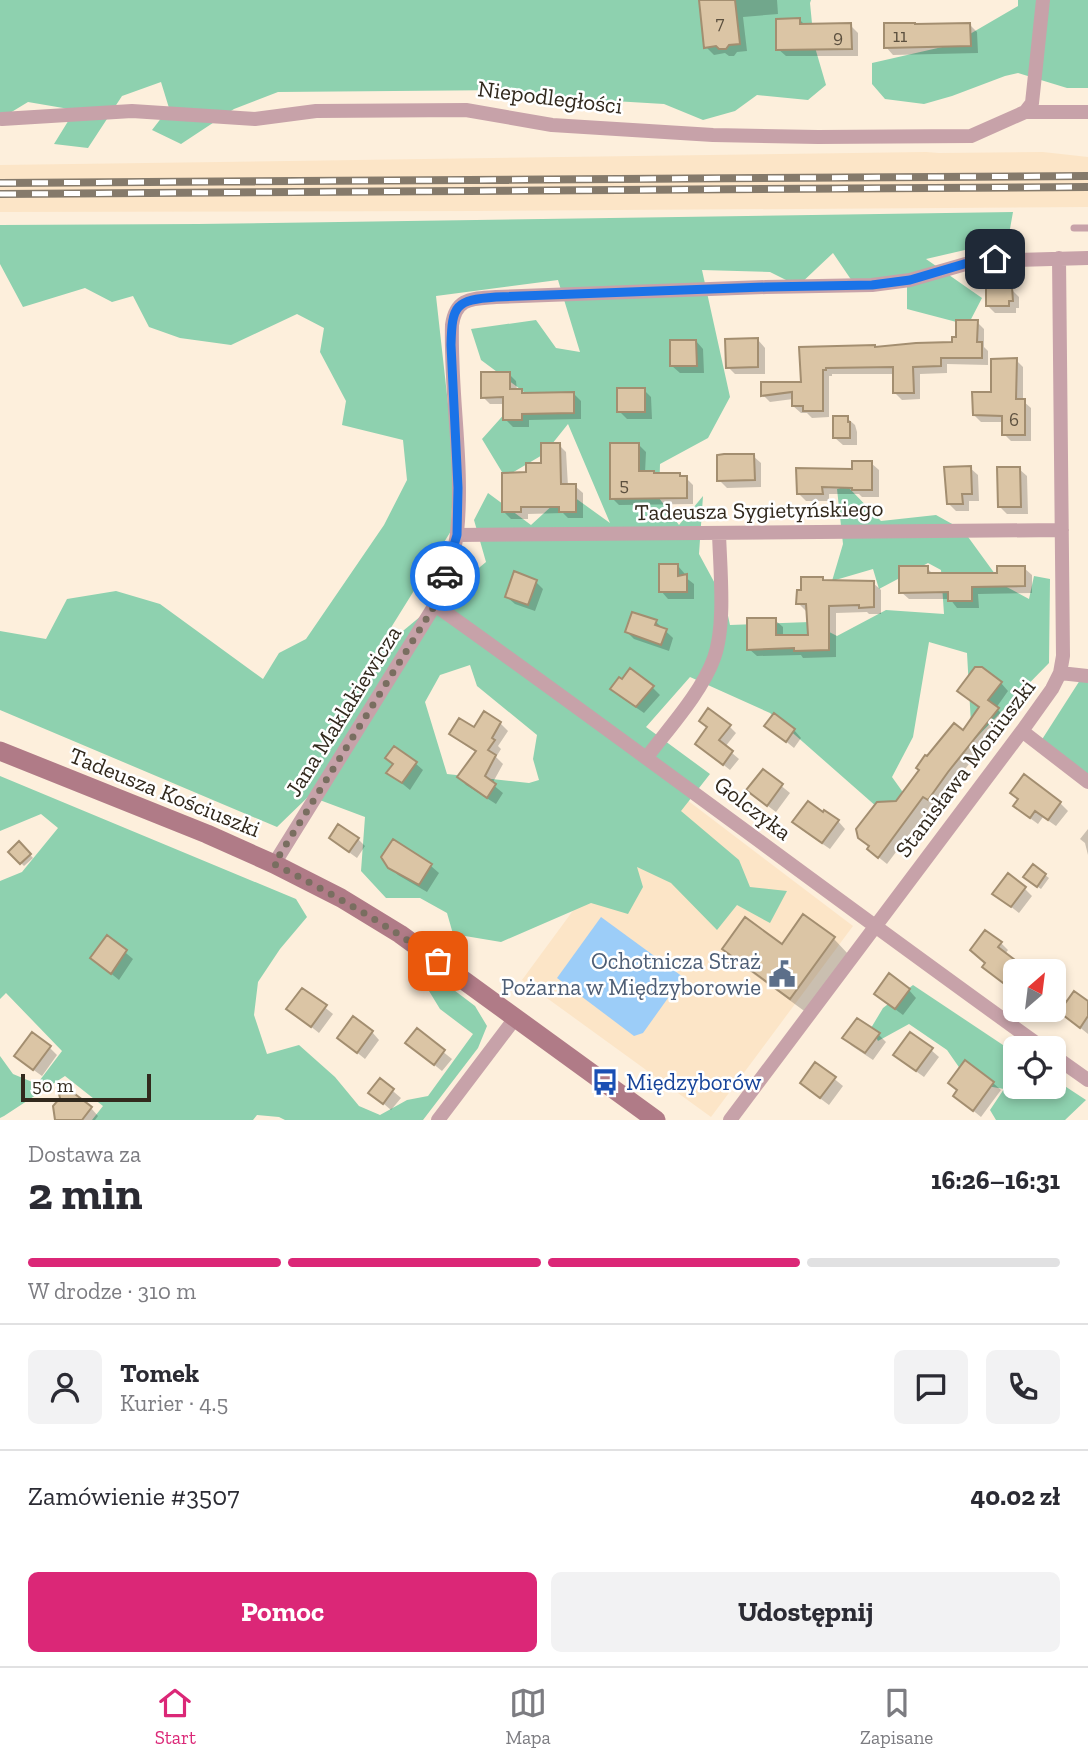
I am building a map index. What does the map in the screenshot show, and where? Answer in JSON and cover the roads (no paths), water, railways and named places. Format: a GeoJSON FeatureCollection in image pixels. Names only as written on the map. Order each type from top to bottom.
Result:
{"type":"FeatureCollection","features":[{"type":"Feature","properties":{"kind":"main road","name":"Tadeusza Kościuszki"},"geometry":{"type":"LineString","coordinates":[[0,751],[207,834],[341,898],[400,934],[656,1120]]}},
{"type":"Feature","properties":{"kind":"street"},"geometry":{"type":"LineString","coordinates":[[1025,112],[1032,103],[1043,0]]}},
{"type":"Feature","properties":{"kind":"street","name":"Niepodległości"},"geometry":{"type":"LineString","coordinates":[[1,120],[132,111],[255,119],[316,111],[466,110],[552,125],[713,135],[971,136],[1025,112],[1088,112]]}},
{"type":"Feature","properties":{"kind":"street"},"geometry":{"type":"LineString","coordinates":[[1059,258],[1088,258]]}},
{"type":"Feature","properties":{"kind":"street","name":"Jana Maklakiewicza"},"geometry":{"type":"LineString","coordinates":[[274,864],[435,605],[449,565],[457,535],[458,488],[452,325],[453,314],[464,302],[474,299],[872,285],[910,280],[976,261],[1059,258]]}},
{"type":"Feature","properties":{"kind":"street","name":"Stanisława Moniuszki"},"geometry":{"type":"LineString","coordinates":[[730,1120],[1021,731],[1052,689],[1060,673],[1063,656],[1059,258]]}},
{"type":"Feature","properties":{"kind":"street","name":"Tadeusza Sygietyńskiego"},"geometry":{"type":"LineString","coordinates":[[457,535],[1062,530]]}},
{"type":"Feature","properties":{"kind":"street"},"geometry":{"type":"LineString","coordinates":[[647,757],[698,689],[714,659],[720,628],[719,533]]}},
{"type":"Feature","properties":{"kind":"street","name":"Golczyka"},"geometry":{"type":"LineString","coordinates":[[435,605],[1026,1036]]}},
{"type":"Feature","properties":{"kind":"street"},"geometry":{"type":"LineString","coordinates":[[1060,673],[1088,676]]}},
{"type":"Feature","properties":{"kind":"street"},"geometry":{"type":"LineString","coordinates":[[1021,731],[1088,782]]}},
{"type":"Feature","properties":{"kind":"street"},"geometry":{"type":"LineString","coordinates":[[438,1120],[516,1017]]}},
{"type":"Feature","properties":{"kind":"street"},"geometry":{"type":"LineString","coordinates":[[1066,1064],[1088,1080]]}},
{"type":"Feature","properties":{"kind":"lane"},"geometry":{"type":"LineString","coordinates":[[1074,228],[1088,228]]}},
{"type":"Feature","properties":{"kind":"water"},"geometry":{"type":"Polygon","coordinates":[[[601,917],[683,977],[643,1033],[634,1036],[557,978],[601,917]]]}},
{"type":"Feature","properties":{"kind":"railway"},"geometry":{"type":"LineString","coordinates":[[0,183],[1088,176]]}},
{"type":"Feature","properties":{"kind":"railway"},"geometry":{"type":"LineString","coordinates":[[0,194],[1088,187]]}},
{"type":"Feature","properties":{"kind":"place","name":"Ochotnicza Straż Pożarna w Międzyborowie"},"geometry":{"type":"Point","coordinates":[782,974]}},
{"type":"Feature","properties":{"kind":"place","name":"Międzyborów"},"geometry":{"type":"Point","coordinates":[605,1082]}}]}
